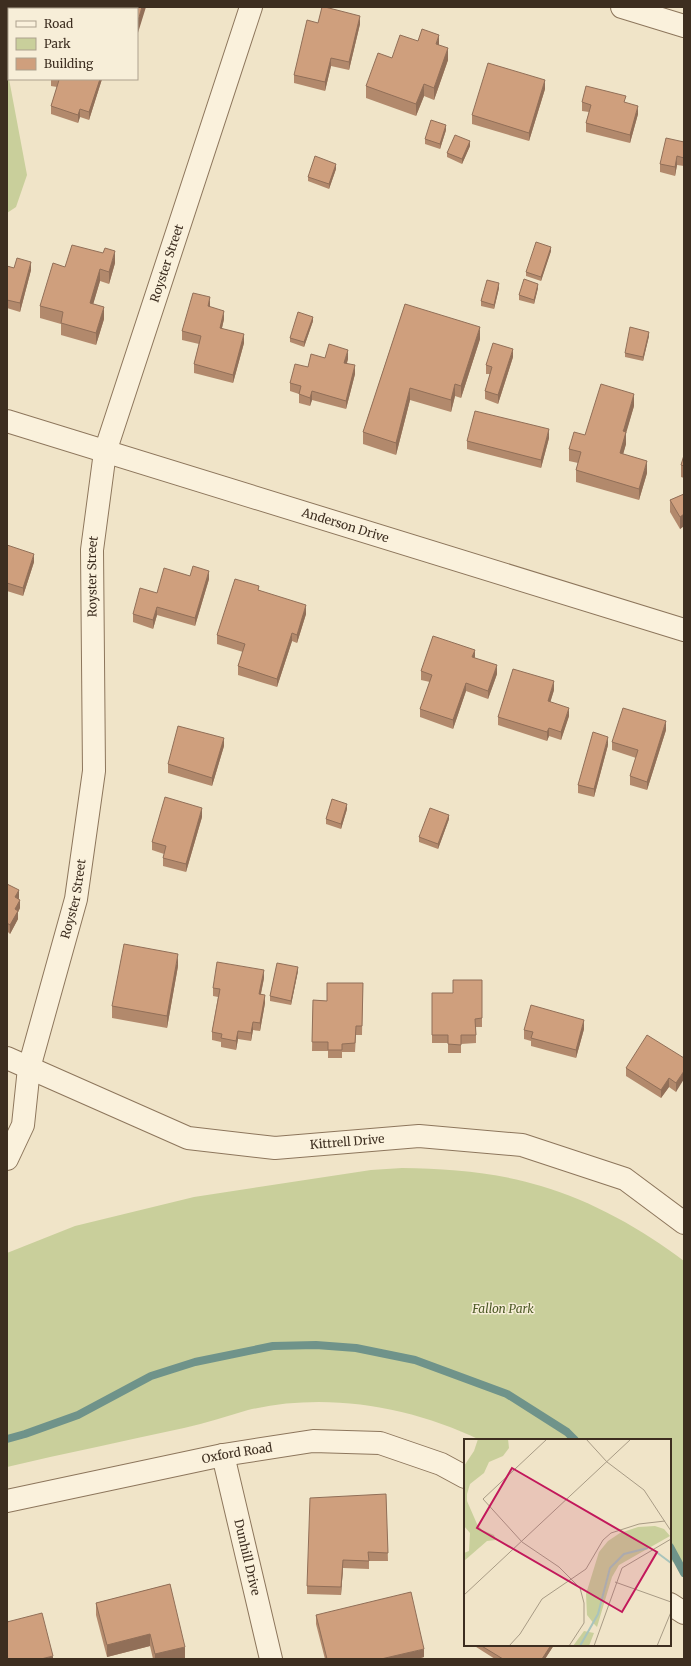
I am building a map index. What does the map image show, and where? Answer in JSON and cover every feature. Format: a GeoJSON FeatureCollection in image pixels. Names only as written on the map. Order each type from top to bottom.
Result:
{"type":"FeatureCollection","features":[{"type":"Feature","properties":{"kind":"street","name":"Royster Street"},"geometry":{"type":"LineString","coordinates":[[7,1160],[23,1125],[29,1068],[76,899],[94,771],[92,550],[105,452],[251,7]]}},
{"type":"Feature","properties":{"kind":"street"},"geometry":{"type":"LineString","coordinates":[[622,7],[684,26]]}},
{"type":"Feature","properties":{"kind":"street","name":"Anderson Drive"},"geometry":{"type":"LineString","coordinates":[[7,421],[684,630]]}},
{"type":"Feature","properties":{"kind":"street","name":"Kittrell Drive"},"geometry":{"type":"LineString","coordinates":[[7,1058],[188,1138],[275,1148],[419,1136],[522,1145],[625,1180],[684,1223]]}},
{"type":"Feature","properties":{"kind":"street","name":"Oxford Road"},"geometry":{"type":"LineString","coordinates":[[7,1501],[223,1455],[313,1441],[380,1443],[441,1464],[464,1476]]}},
{"type":"Feature","properties":{"kind":"street","name":"Dunhill Drive"},"geometry":{"type":"LineString","coordinates":[[223,1455],[271,1659]]}},
{"type":"Feature","properties":{"kind":"street"},"geometry":{"type":"LineString","coordinates":[[671,1605],[684,1613]]}},
{"type":"Feature","properties":{"kind":"green space"},"geometry":{"type":"Polygon","coordinates":[[[7,7],[22,7],[8,8],[7,52],[7,7]]]}},
{"type":"Feature","properties":{"kind":"green space"},"geometry":{"type":"Polygon","coordinates":[[[7,58],[8,80],[27,175],[16,207],[7,213],[7,58]]]}},
{"type":"Feature","properties":{"kind":"green space","name":"Fallon Park"},"geometry":{"type":"Polygon","coordinates":[[[402,1168],[455,1170],[490,1174],[524,1181],[560,1192],[616,1217],[668,1249],[684,1261],[684,1569],[671,1561],[671,1439],[478,1439],[425,1418],[396,1411],[367,1406],[307,1402],[248,1410],[184,1428],[7,1467],[7,1253],[75,1226],[194,1197],[371,1170],[402,1168]]]}},
{"type":"Feature","properties":{"kind":"building"},"geometry":{"type":"Polygon","coordinates":[[[142,7],[138,21],[138,8],[62,8],[142,7]]]}},
{"type":"Feature","properties":{"kind":"building"},"geometry":{"type":"Polygon","coordinates":[[[322,7],[360,16],[349,62],[331,58],[325,82],[294,75],[307,20],[318,23],[322,7]]]}},
{"type":"Feature","properties":{"kind":"building"},"geometry":{"type":"Polygon","coordinates":[[[422,29],[439,35],[436,44],[448,48],[434,88],[424,84],[416,104],[366,86],[378,53],[392,58],[400,35],[418,41],[422,29]]]}},
{"type":"Feature","properties":{"kind":"building"},"geometry":{"type":"Polygon","coordinates":[[[488,63],[545,80],[529,133],[472,115],[488,63]]]}},
{"type":"Feature","properties":{"kind":"building"},"geometry":{"type":"Polygon","coordinates":[[[59,80],[100,80],[89,112],[80,109],[78,115],[51,106],[59,80]]]}},
{"type":"Feature","properties":{"kind":"building"},"geometry":{"type":"Polygon","coordinates":[[[586,86],[626,96],[624,102],[638,106],[630,135],[586,123],[591,105],[582,102],[586,86]]]}},
{"type":"Feature","properties":{"kind":"building"},"geometry":{"type":"Polygon","coordinates":[[[431,120],[446,125],[440,144],[425,139],[431,120]]]}},
{"type":"Feature","properties":{"kind":"building"},"geometry":{"type":"Polygon","coordinates":[[[455,135],[470,141],[462,159],[447,153],[455,135]]]}},
{"type":"Feature","properties":{"kind":"building"},"geometry":{"type":"Polygon","coordinates":[[[666,138],[684,142],[684,158],[677,156],[675,167],[660,164],[666,138]]]}},
{"type":"Feature","properties":{"kind":"building"},"geometry":{"type":"Polygon","coordinates":[[[315,156],[336,164],[329,184],[308,177],[315,156]]]}},
{"type":"Feature","properties":{"kind":"building"},"geometry":{"type":"Polygon","coordinates":[[[536,242],[551,247],[541,277],[526,272],[536,242]]]}},
{"type":"Feature","properties":{"kind":"building"},"geometry":{"type":"Polygon","coordinates":[[[72,245],[103,253],[105,248],[115,251],[109,272],[100,269],[90,303],[104,307],[96,333],[61,323],[63,312],[40,306],[53,263],[65,267],[72,245]]]}},
{"type":"Feature","properties":{"kind":"building"},"geometry":{"type":"Polygon","coordinates":[[[17,258],[31,262],[20,303],[7,300],[7,266],[14,268],[17,258]]]}},
{"type":"Feature","properties":{"kind":"building"},"geometry":{"type":"Polygon","coordinates":[[[524,279],[538,284],[534,300],[519,295],[524,279]]]}},
{"type":"Feature","properties":{"kind":"building"},"geometry":{"type":"Polygon","coordinates":[[[487,280],[499,283],[494,305],[481,301],[487,280]]]}},
{"type":"Feature","properties":{"kind":"building"},"geometry":{"type":"Polygon","coordinates":[[[193,293],[210,297],[208,306],[224,311],[220,328],[244,334],[233,375],[194,364],[201,336],[182,331],[193,293]]]}},
{"type":"Feature","properties":{"kind":"building"},"geometry":{"type":"Polygon","coordinates":[[[405,304],[480,327],[461,386],[455,384],[451,400],[410,388],[396,443],[363,432],[405,304]]]}},
{"type":"Feature","properties":{"kind":"building"},"geometry":{"type":"Polygon","coordinates":[[[298,312],[313,317],[304,342],[290,338],[298,312]]]}},
{"type":"Feature","properties":{"kind":"building"},"geometry":{"type":"Polygon","coordinates":[[[630,327],[649,332],[643,357],[625,353],[630,327]]]}},
{"type":"Feature","properties":{"kind":"building"},"geometry":{"type":"Polygon","coordinates":[[[493,343],[513,349],[498,395],[485,391],[492,367],[486,365],[493,343]]]}},
{"type":"Feature","properties":{"kind":"building"},"geometry":{"type":"Polygon","coordinates":[[[329,344],[348,350],[344,363],[355,365],[346,401],[312,391],[310,398],[299,394],[301,386],[290,383],[295,364],[308,367],[311,354],[325,358],[329,344]]]}},
{"type":"Feature","properties":{"kind":"building"},"geometry":{"type":"Polygon","coordinates":[[[601,384],[634,394],[623,431],[626,432],[620,453],[647,461],[639,489],[576,470],[581,452],[569,449],[574,432],[585,435],[601,384]]]}},
{"type":"Feature","properties":{"kind":"building"},"geometry":{"type":"Polygon","coordinates":[[[475,411],[549,429],[541,460],[467,441],[475,411]]]}},
{"type":"Feature","properties":{"kind":"building"},"geometry":{"type":"Polygon","coordinates":[[[684,455],[684,466],[681,465],[684,455]]]}},
{"type":"Feature","properties":{"kind":"building"},"geometry":{"type":"Polygon","coordinates":[[[684,494],[684,514],[680,517],[670,500],[684,494]]]}},
{"type":"Feature","properties":{"kind":"building"},"geometry":{"type":"Polygon","coordinates":[[[7,545],[34,554],[23,588],[7,583],[7,545]]]}},
{"type":"Feature","properties":{"kind":"building"},"geometry":{"type":"Polygon","coordinates":[[[193,566],[209,571],[195,618],[157,607],[153,620],[133,614],[140,588],[157,593],[164,568],[190,576],[193,566]]]}},
{"type":"Feature","properties":{"kind":"building"},"geometry":{"type":"Polygon","coordinates":[[[235,579],[259,586],[258,590],[306,605],[297,635],[292,633],[277,679],[238,666],[245,644],[217,635],[235,579]]]}},
{"type":"Feature","properties":{"kind":"building"},"geometry":{"type":"Polygon","coordinates":[[[433,636],[475,650],[472,657],[497,665],[488,691],[466,683],[453,720],[420,709],[432,675],[421,671],[433,636]]]}},
{"type":"Feature","properties":{"kind":"building"},"geometry":{"type":"Polygon","coordinates":[[[513,669],[554,681],[548,701],[569,708],[561,732],[549,728],[547,732],[498,717],[513,669]]]}},
{"type":"Feature","properties":{"kind":"building"},"geometry":{"type":"Polygon","coordinates":[[[623,708],[666,721],[647,782],[630,776],[638,750],[612,742],[623,708]]]}},
{"type":"Feature","properties":{"kind":"building"},"geometry":{"type":"Polygon","coordinates":[[[178,726],[224,738],[212,778],[168,764],[178,726]]]}},
{"type":"Feature","properties":{"kind":"building"},"geometry":{"type":"Polygon","coordinates":[[[593,732],[608,737],[594,789],[578,785],[593,732]]]}},
{"type":"Feature","properties":{"kind":"building"},"geometry":{"type":"Polygon","coordinates":[[[165,797],[202,808],[186,864],[163,858],[166,846],[152,842],[165,797]]]}},
{"type":"Feature","properties":{"kind":"building"},"geometry":{"type":"Polygon","coordinates":[[[332,799],[347,804],[341,824],[326,819],[332,799]]]}},
{"type":"Feature","properties":{"kind":"building"},"geometry":{"type":"Polygon","coordinates":[[[430,808],[449,815],[438,844],[419,837],[430,808]]]}},
{"type":"Feature","properties":{"kind":"building"},"geometry":{"type":"Polygon","coordinates":[[[7,884],[19,890],[15,897],[20,900],[15,909],[18,911],[10,925],[7,923],[7,884]]]}},
{"type":"Feature","properties":{"kind":"building"},"geometry":{"type":"Polygon","coordinates":[[[124,944],[178,954],[167,1016],[112,1006],[124,944]]]}},
{"type":"Feature","properties":{"kind":"building"},"geometry":{"type":"Polygon","coordinates":[[[217,962],[264,970],[259,994],[265,995],[260,1023],[253,1022],[251,1033],[238,1031],[236,1041],[221,1038],[222,1034],[212,1032],[220,989],[213,988],[217,962]]]}},
{"type":"Feature","properties":{"kind":"building"},"geometry":{"type":"Polygon","coordinates":[[[277,963],[298,967],[291,1001],[270,996],[277,963]]]}},
{"type":"Feature","properties":{"kind":"building"},"geometry":{"type":"Polygon","coordinates":[[[453,980],[482,980],[482,1018],[475,1019],[476,1035],[461,1035],[461,1045],[448,1044],[448,1035],[432,1035],[432,993],[453,993],[453,980]]]}},
{"type":"Feature","properties":{"kind":"building"},"geometry":{"type":"Polygon","coordinates":[[[327,983],[363,983],[362,1026],[356,1026],[355,1043],[342,1044],[342,1050],[328,1050],[328,1042],[312,1042],[313,1000],[327,1001],[327,983]]]}},
{"type":"Feature","properties":{"kind":"building"},"geometry":{"type":"Polygon","coordinates":[[[531,1005],[584,1020],[576,1050],[531,1038],[533,1032],[524,1030],[531,1005]]]}},
{"type":"Feature","properties":{"kind":"building"},"geometry":{"type":"Polygon","coordinates":[[[647,1035],[684,1058],[684,1071],[676,1083],[669,1078],[661,1090],[626,1068],[647,1035]]]}},
{"type":"Feature","properties":{"kind":"building"},"geometry":{"type":"Polygon","coordinates":[[[386,1494],[388,1553],[368,1552],[369,1561],[343,1560],[341,1587],[307,1586],[310,1498],[386,1494]]]}},
{"type":"Feature","properties":{"kind":"building"},"geometry":{"type":"Polygon","coordinates":[[[170,1584],[185,1647],[155,1654],[150,1634],[107,1645],[96,1603],[170,1584]]]}},
{"type":"Feature","properties":{"kind":"building"},"geometry":{"type":"Polygon","coordinates":[[[411,1592],[424,1649],[381,1659],[327,1659],[316,1615],[411,1592]]]}},
{"type":"Feature","properties":{"kind":"building"},"geometry":{"type":"Polygon","coordinates":[[[42,1613],[53,1656],[41,1659],[7,1659],[7,1622],[42,1613]]]}},
{"type":"Feature","properties":{"kind":"building"},"geometry":{"type":"Polygon","coordinates":[[[482,1646],[550,1646],[542,1659],[503,1659],[482,1646]]]}},
{"type":"Feature","properties":{"kind":"waterway"},"geometry":{"type":"LineString","coordinates":[[7,1439],[78,1415],[151,1376],[195,1362],[273,1346],[316,1345],[356,1348],[415,1360],[507,1394],[567,1432],[574,1439]]}},
{"type":"Feature","properties":{"kind":"waterway"},"geometry":{"type":"LineString","coordinates":[[671,1549],[684,1573]]}}]}
